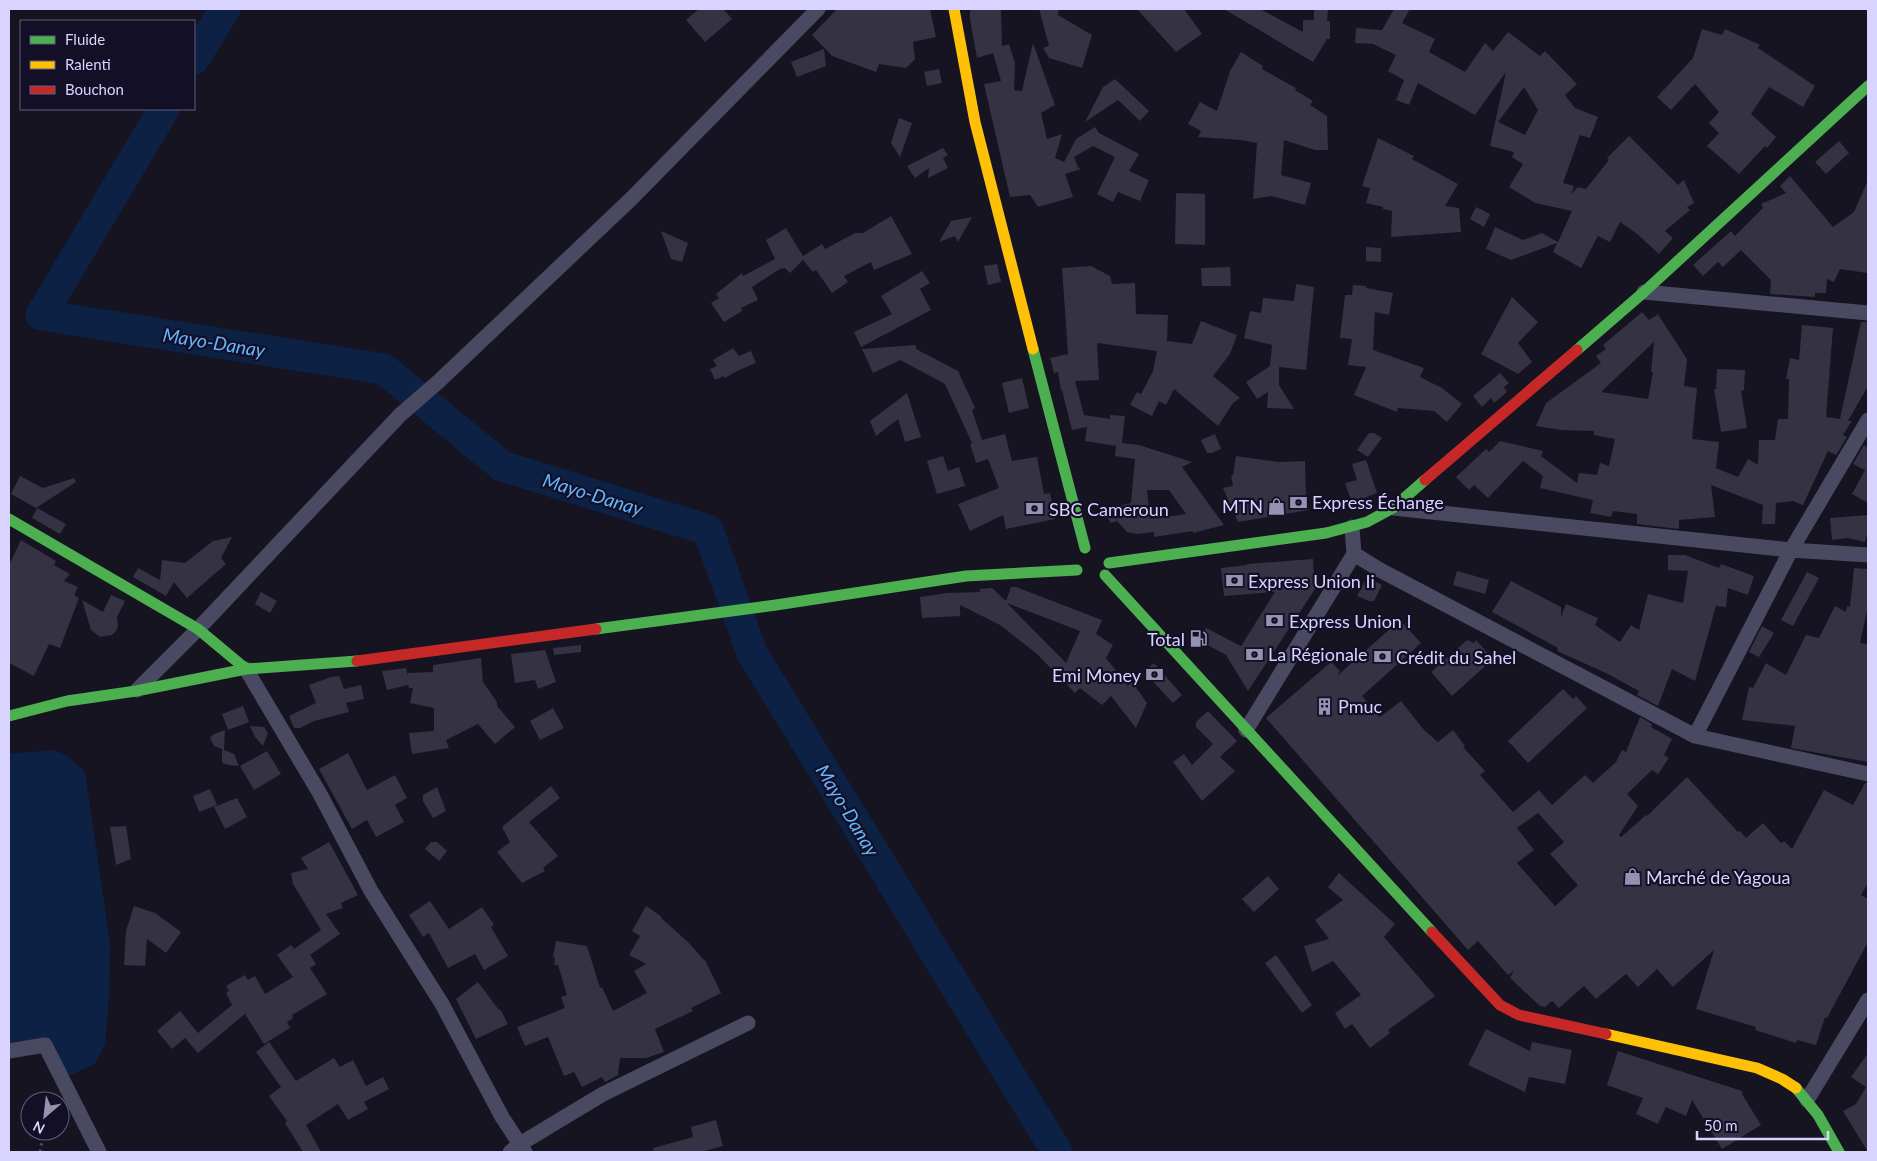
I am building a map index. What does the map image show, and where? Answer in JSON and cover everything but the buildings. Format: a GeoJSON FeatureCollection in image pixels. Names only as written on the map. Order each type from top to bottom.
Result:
{"type":"FeatureCollection","features":[{"type":"Feature","properties":{"kind":"main road"},"geometry":{"type":"LineString","coordinates":[[954,9],[976,122],[1085,548]]}},
{"type":"Feature","properties":{"kind":"main road"},"geometry":{"type":"LineString","coordinates":[[1109,563],[1326,533],[1367,522],[1393,508],[1644,292],[1868,86]]}},
{"type":"Feature","properties":{"kind":"main road"},"geometry":{"type":"LineString","coordinates":[[9,519],[198,629],[246,669]]}},
{"type":"Feature","properties":{"kind":"main road"},"geometry":{"type":"LineString","coordinates":[[1105,575],[1090,580],[1081,576],[1077,570],[1077,558],[1085,548],[1101,550],[1109,563]]}},
{"type":"Feature","properties":{"kind":"main road"},"geometry":{"type":"LineString","coordinates":[[1105,575],[1109,563]]}},
{"type":"Feature","properties":{"kind":"main road"},"geometry":{"type":"LineString","coordinates":[[9,716],[67,701],[136,691],[246,669],[354,660],[776,605],[966,576],[1077,570]]}},
{"type":"Feature","properties":{"kind":"main road"},"geometry":{"type":"LineString","coordinates":[[1105,575],[1500,1005],[1519,1015],[1758,1068],[1789,1083],[1807,1100],[1828,1131],[1839,1152]]}},
{"type":"Feature","properties":{"kind":"street"},"geometry":{"type":"LineString","coordinates":[[136,691],[198,629],[400,415],[438,382],[631,199],[818,9]]}},
{"type":"Feature","properties":{"kind":"street"},"geometry":{"type":"LineString","coordinates":[[1644,292],[1868,313]]}},
{"type":"Feature","properties":{"kind":"street"},"geometry":{"type":"LineString","coordinates":[[1695,736],[1792,550],[1868,420]]}},
{"type":"Feature","properties":{"kind":"street"},"geometry":{"type":"LineString","coordinates":[[1393,508],[1792,550],[1868,555]]}},
{"type":"Feature","properties":{"kind":"street"},"geometry":{"type":"LineString","coordinates":[[1246,730],[1354,554],[1352,527]]}},
{"type":"Feature","properties":{"kind":"street"},"geometry":{"type":"LineString","coordinates":[[1354,554],[1380,570],[1695,736],[1868,774]]}},
{"type":"Feature","properties":{"kind":"street"},"geometry":{"type":"LineString","coordinates":[[246,669],[320,794],[372,891],[442,1004],[518,1149],[603,1094],[748,1023]]}},
{"type":"Feature","properties":{"kind":"street"},"geometry":{"type":"LineString","coordinates":[[1807,1100],[1868,1000]]}},
{"type":"Feature","properties":{"kind":"street"},"geometry":{"type":"LineString","coordinates":[[9,1051],[45,1045],[99,1152]]}},
{"type":"Feature","properties":{"kind":"water"},"geometry":{"type":"Polygon","coordinates":[[[52,750],[68,756],[85,772],[110,943],[109,998],[105,1044],[95,1064],[64,1078],[46,1043],[9,1049],[9,754],[52,750]]]}},
{"type":"Feature","properties":{"kind":"waterway","name":"Mayo-Danay"},"geometry":{"type":"LineString","coordinates":[[195,57],[225,9]]}},
{"type":"Feature","properties":{"kind":"waterway","name":"Mayo-Danay"},"geometry":{"type":"LineString","coordinates":[[163,110],[41,315],[384,369],[502,466],[708,530],[752,653],[1057,1152]]}},
{"type":"Feature","properties":{"kind":"traffic: fast"},"geometry":{"type":"LineString","coordinates":[[1577,350],[1644,292],[1868,86]]}},
{"type":"Feature","properties":{"kind":"traffic: fast"},"geometry":{"type":"LineString","coordinates":[[1033,349],[1085,548]]}},
{"type":"Feature","properties":{"kind":"traffic: fast"},"geometry":{"type":"LineString","coordinates":[[1109,563],[1326,533],[1367,522],[1393,508],[1425,480]]}},
{"type":"Feature","properties":{"kind":"traffic: fast"},"geometry":{"type":"LineString","coordinates":[[9,519],[198,629],[246,669]]}},
{"type":"Feature","properties":{"kind":"traffic: fast"},"geometry":{"type":"LineString","coordinates":[[596,629],[776,605],[966,576],[1077,570]]}},
{"type":"Feature","properties":{"kind":"traffic: fast"},"geometry":{"type":"LineString","coordinates":[[1105,575],[1432,932]]}},
{"type":"Feature","properties":{"kind":"traffic: fast"},"geometry":{"type":"LineString","coordinates":[[9,716],[67,701],[136,691],[246,669],[357,661]]}},
{"type":"Feature","properties":{"kind":"traffic: fast"},"geometry":{"type":"LineString","coordinates":[[1796,1088],[1818,1115],[1839,1152]]}},
{"type":"Feature","properties":{"kind":"traffic: slow"},"geometry":{"type":"LineString","coordinates":[[954,9],[975,122],[1033,349]]}},
{"type":"Feature","properties":{"kind":"traffic: slow"},"geometry":{"type":"LineString","coordinates":[[1606,1034],[1757,1068],[1782,1079],[1796,1088]]}},
{"type":"Feature","properties":{"kind":"traffic: jam"},"geometry":{"type":"LineString","coordinates":[[1425,480],[1577,350]]}},
{"type":"Feature","properties":{"kind":"traffic: jam"},"geometry":{"type":"LineString","coordinates":[[357,661],[596,629]]}},
{"type":"Feature","properties":{"kind":"traffic: jam"},"geometry":{"type":"LineString","coordinates":[[1432,932],[1500,1005],[1519,1015],[1606,1034]]}},
{"type":"Feature","properties":{"kind":"place","name":"Express Échange"},"geometry":{"type":"Point","coordinates":[1298,502]}},
{"type":"Feature","properties":{"kind":"place","name":"MTN"},"geometry":{"type":"Point","coordinates":[1277,506]}},
{"type":"Feature","properties":{"kind":"place","name":"SBC Cameroun"},"geometry":{"type":"Point","coordinates":[1035,509]}},
{"type":"Feature","properties":{"kind":"place","name":"Express Union Ii"},"geometry":{"type":"Point","coordinates":[1234,581]}},
{"type":"Feature","properties":{"kind":"place","name":"Express Union I"},"geometry":{"type":"Point","coordinates":[1275,621]}},
{"type":"Feature","properties":{"kind":"place","name":"Total"},"geometry":{"type":"Point","coordinates":[1199,639]}},
{"type":"Feature","properties":{"kind":"place","name":"La Régionale"},"geometry":{"type":"Point","coordinates":[1254,654]}},
{"type":"Feature","properties":{"kind":"place","name":"Crédit du Sahel"},"geometry":{"type":"Point","coordinates":[1382,657]}},
{"type":"Feature","properties":{"kind":"place","name":"Emi Money"},"geometry":{"type":"Point","coordinates":[1155,675]}},
{"type":"Feature","properties":{"kind":"place","name":"Pmuc"},"geometry":{"type":"Point","coordinates":[1324,706]}},
{"type":"Feature","properties":{"kind":"place","name":"Marché de Yagoua"},"geometry":{"type":"Point","coordinates":[1632,877]}}]}
